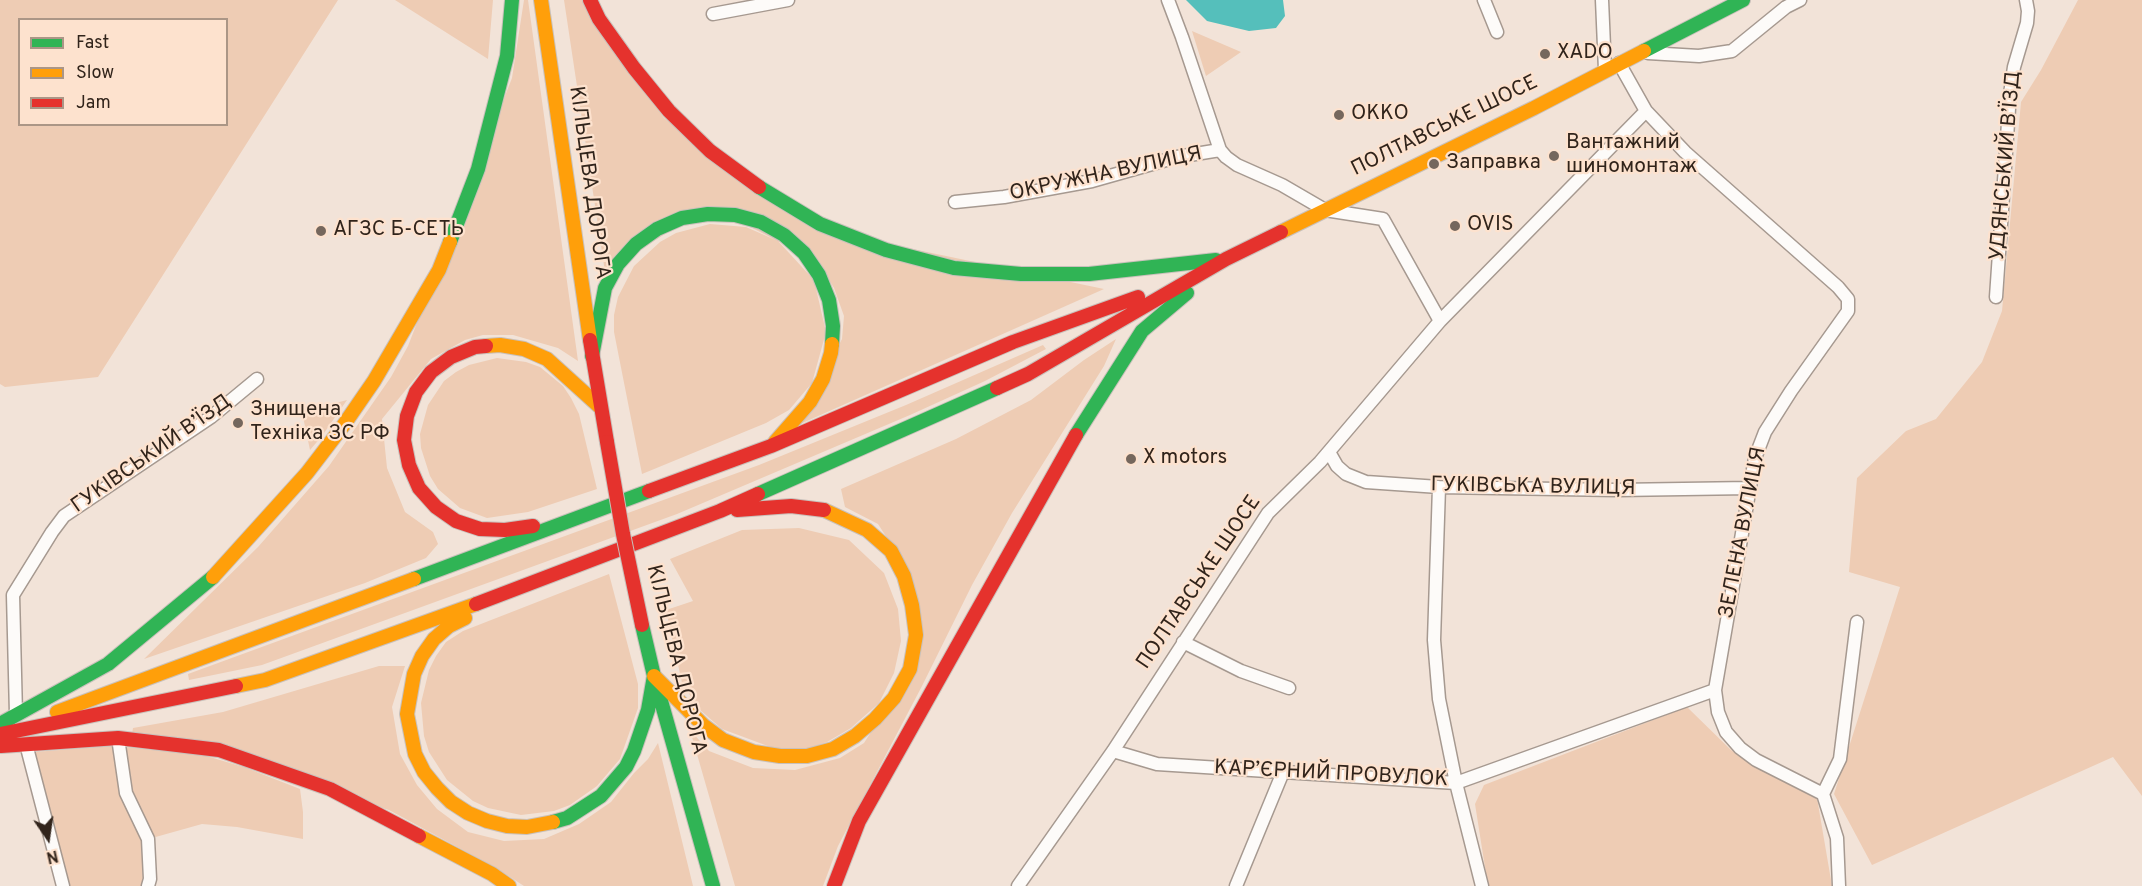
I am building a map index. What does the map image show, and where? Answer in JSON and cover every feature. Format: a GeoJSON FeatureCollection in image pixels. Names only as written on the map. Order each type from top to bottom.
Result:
{"type":"FeatureCollection","features":[{"type":"Feature","properties":{"kind":"highway"},"geometry":{"type":"LineString","coordinates":[[0,735],[16,714],[108,664],[219,572],[307,474],[343,426],[374,381],[439,270],[478,169],[507,56],[512,0]]}},
{"type":"Feature","properties":{"kind":"highway","name":"КІЛЬЦЕВА ДОРОГА"},"geometry":{"type":"LineString","coordinates":[[541,0],[592,356],[623,534],[654,676],[713,886]]}},
{"type":"Feature","properties":{"kind":"highway"},"geometry":{"type":"LineString","coordinates":[[590,0],[599,19],[613,39],[669,111],[710,151],[767,193],[820,224],[886,250],[954,267],[1021,274],[1089,274],[1226,259]]}},
{"type":"Feature","properties":{"kind":"highway","name":"ПОЛТАВСЬКЕ ШОСЕ"},"geometry":{"type":"LineString","coordinates":[[1188,280],[1226,259],[1534,108],[1729,4],[1743,0]]}},
{"type":"Feature","properties":{"kind":"highway"},"geometry":{"type":"LineString","coordinates":[[592,356],[605,288],[618,264],[636,244],[657,229],[682,218],[708,214],[735,215],[761,222],[797,247],[819,275],[829,300],[833,327],[831,353],[823,379],[810,402],[771,446]]}},
{"type":"Feature","properties":{"kind":"highway"},"geometry":{"type":"LineString","coordinates":[[834,886],[859,821],[1089,412],[1142,331],[1226,259]]}},
{"type":"Feature","properties":{"kind":"highway"},"geometry":{"type":"LineString","coordinates":[[0,735],[113,690],[771,446],[1013,342],[1188,280]]}},
{"type":"Feature","properties":{"kind":"highway"},"geometry":{"type":"LineString","coordinates":[[0,735],[264,680],[524,587],[720,511],[1028,374],[1188,280]]}},
{"type":"Feature","properties":{"kind":"highway"},"geometry":{"type":"LineString","coordinates":[[576,519],[505,530],[480,529],[456,521],[436,507],[419,488],[409,465],[404,440],[407,416],[416,392],[431,372],[451,357],[475,347],[500,345],[524,349],[547,359],[600,407]]}},
{"type":"Feature","properties":{"kind":"highway"},"geometry":{"type":"LineString","coordinates":[[654,676],[703,724],[723,740],[754,752],[780,756],[807,756],[833,749],[855,736],[876,719],[894,698],[910,669],[916,635],[912,604],[904,576],[891,550],[867,530],[818,508],[791,506],[720,511]]}},
{"type":"Feature","properties":{"kind":"highway"},"geometry":{"type":"LineString","coordinates":[[524,587],[449,626],[434,639],[422,656],[414,674],[407,714],[415,754],[424,772],[451,802],[487,821],[507,826],[527,827],[567,818],[585,808],[601,796],[626,767],[648,710],[654,676]]}},
{"type":"Feature","properties":{"kind":"highway"},"geometry":{"type":"LineString","coordinates":[[0,735],[26,744],[118,738],[219,750],[330,789],[492,874],[509,886]]}},
{"type":"Feature","properties":{"kind":"street"},"geometry":{"type":"LineString","coordinates":[[713,14],[788,0]]}},
{"type":"Feature","properties":{"kind":"street"},"geometry":{"type":"LineString","coordinates":[[1168,0],[1220,150],[1237,165],[1282,185],[1325,210]]}},
{"type":"Feature","properties":{"kind":"street"},"geometry":{"type":"LineString","coordinates":[[1484,0],[1497,32]]}},
{"type":"Feature","properties":{"kind":"street"},"geometry":{"type":"LineString","coordinates":[[1602,0],[1605,70]]}},
{"type":"Feature","properties":{"kind":"street"},"geometry":{"type":"LineString","coordinates":[[1640,52],[1700,56],[1732,51],[1786,7],[1800,0]]}},
{"type":"Feature","properties":{"kind":"street","name":"УДЯНСЬКИЙ В’ЇЗД"},"geometry":{"type":"LineString","coordinates":[[1996,297],[2010,94],[2014,67],[2027,23],[2026,0]]}},
{"type":"Feature","properties":{"kind":"street","name":"ЗЕЛЕНА ВУЛИЦЯ"},"geometry":{"type":"LineString","coordinates":[[1619,63],[1646,111],[1685,152],[1838,287],[1848,300],[1848,311],[1765,432],[1755,458],[1715,690],[1726,732],[1740,748],[1756,760],[1823,794]]}},
{"type":"Feature","properties":{"kind":"street","name":"ПОЛТАВСЬКЕ ШОСЕ"},"geometry":{"type":"LineString","coordinates":[[1018,886],[1113,751],[1268,513],[1329,452],[1440,321],[1646,111]]}},
{"type":"Feature","properties":{"kind":"street","name":"ОКРУЖНА ВУЛИЦЯ"},"geometry":{"type":"LineString","coordinates":[[955,201],[1004,197],[1092,181],[1177,157],[1220,150]]}},
{"type":"Feature","properties":{"kind":"street","name":"ПОЛТАВСЬКЕ ШОСЕ"},"geometry":{"type":"LineString","coordinates":[[1325,210],[1383,219],[1440,321]]}},
{"type":"Feature","properties":{"kind":"street","name":"ГУКІВСЬКИЙ В’ЇЗД"},"geometry":{"type":"LineString","coordinates":[[16,714],[13,595],[64,516],[211,417],[256,379]]}},
{"type":"Feature","properties":{"kind":"street","name":"ГУКІВСЬКА ВУЛИЦЯ"},"geometry":{"type":"LineString","coordinates":[[1329,452],[1337,466],[1346,474],[1366,482],[1438,487],[1617,490],[1750,488]]}},
{"type":"Feature","properties":{"kind":"street"},"geometry":{"type":"LineString","coordinates":[[1438,487],[1434,640],[1441,714],[1482,886]]}},
{"type":"Feature","properties":{"kind":"street"},"geometry":{"type":"LineString","coordinates":[[1839,886],[1837,838],[1823,794],[1840,759],[1857,622]]}},
{"type":"Feature","properties":{"kind":"street"},"geometry":{"type":"LineString","coordinates":[[1183,642],[1241,671],[1289,688]]}},
{"type":"Feature","properties":{"kind":"street","name":"КАР’ЄРНИЙ ПРОВУЛОК"},"geometry":{"type":"LineString","coordinates":[[1113,751],[1157,764],[1456,783],[1715,690]]}},
{"type":"Feature","properties":{"kind":"street"},"geometry":{"type":"LineString","coordinates":[[118,738],[126,793],[148,839],[150,879],[148,886]]}},
{"type":"Feature","properties":{"kind":"street"},"geometry":{"type":"LineString","coordinates":[[26,744],[63,886]]}},
{"type":"Feature","properties":{"kind":"street"},"geometry":{"type":"LineString","coordinates":[[1236,886],[1283,772]]}},
{"type":"Feature","properties":{"kind":"street"},"geometry":{"type":"LineString","coordinates":[[1475,886],[1480,873]]}},
{"type":"Feature","properties":{"kind":"shaded area"},"geometry":{"type":"Polygon","coordinates":[[[0,0],[338,0],[98,377],[5,387],[0,384],[0,0]]]}},
{"type":"Feature","properties":{"kind":"shaded area"},"geometry":{"type":"Polygon","coordinates":[[[395,0],[493,0],[488,59],[395,0]]]}},
{"type":"Feature","properties":{"kind":"shaded area"},"geometry":{"type":"Polygon","coordinates":[[[524,0],[528,0],[578,361],[558,348],[513,335],[483,335],[465,340],[431,359],[382,419],[387,468],[405,512],[433,532],[438,544],[426,558],[365,583],[144,659],[258,547],[329,466],[391,377],[408,346],[512,78],[524,0]]]}},
{"type":"Feature","properties":{"kind":"shaded area"},"geometry":{"type":"Polygon","coordinates":[[[564,0],[587,0],[664,118],[817,229],[1104,289],[798,425],[842,339],[844,316],[834,288],[817,261],[709,206],[605,272],[564,0]]]}},
{"type":"Feature","properties":{"kind":"shaded area"},"geometry":{"type":"Polygon","coordinates":[[[2078,0],[2142,0],[2142,796],[2113,757],[1872,865],[1834,794],[1900,587],[1849,572],[1857,478],[1906,431],[1936,419],[1982,362],[2002,311],[2021,102],[2041,70],[2078,0]]]}},
{"type":"Feature","properties":{"kind":"shaded area"},"geometry":{"type":"Polygon","coordinates":[[[1192,31],[1241,52],[1206,76],[1192,31]]]}},
{"type":"Feature","properties":{"kind":"shaded area"},"geometry":{"type":"Polygon","coordinates":[[[710,224],[746,227],[778,241],[814,280],[826,332],[812,383],[789,410],[766,423],[642,474],[614,332],[614,315],[618,297],[634,266],[660,242],[676,233],[710,224]]]}},
{"type":"Feature","properties":{"kind":"shaded area"},"geometry":{"type":"Polygon","coordinates":[[[1116,339],[1104,366],[1012,513],[972,585],[838,846],[823,886],[735,886],[690,730],[709,751],[753,768],[795,770],[840,758],[864,743],[914,664],[902,561],[878,524],[845,507],[841,489],[956,439],[1031,400],[1116,339]]]}},
{"type":"Feature","properties":{"kind":"shaded area"},"geometry":{"type":"Polygon","coordinates":[[[1043,345],[1046,349],[985,381],[677,514],[262,665],[189,680],[188,674],[759,465],[906,405],[1043,345]]]}},
{"type":"Feature","properties":{"kind":"shaded area"},"geometry":{"type":"Polygon","coordinates":[[[497,358],[526,362],[540,367],[563,386],[579,414],[597,489],[528,512],[487,518],[460,508],[438,489],[430,476],[421,448],[420,434],[428,405],[444,381],[456,372],[469,365],[497,358]]]}},
{"type":"Feature","properties":{"kind":"shaded area"},"geometry":{"type":"Polygon","coordinates":[[[347,400],[322,436],[310,450],[302,412],[347,400]]]}},
{"type":"Feature","properties":{"kind":"shaded area"},"geometry":{"type":"Polygon","coordinates":[[[799,528],[849,540],[884,573],[898,609],[901,641],[894,673],[879,703],[851,728],[827,742],[806,749],[776,749],[722,729],[699,709],[682,683],[666,610],[693,601],[670,559],[742,530],[799,528]]]}},
{"type":"Feature","properties":{"kind":"shaded area"},"geometry":{"type":"Polygon","coordinates":[[[609,574],[638,684],[638,708],[620,759],[597,786],[570,805],[554,811],[521,815],[488,808],[473,801],[447,780],[429,752],[424,736],[421,703],[429,670],[436,656],[446,642],[463,631],[609,574]]]}},
{"type":"Feature","properties":{"kind":"shaded area"},"geometry":{"type":"Polygon","coordinates":[[[379,666],[405,666],[392,707],[400,754],[417,785],[437,809],[468,832],[504,841],[544,839],[579,824],[611,802],[648,759],[658,743],[693,886],[524,886],[498,869],[389,810],[132,734],[133,728],[223,712],[379,666]]]}},
{"type":"Feature","properties":{"kind":"shaded area"},"geometry":{"type":"Polygon","coordinates":[[[1687,707],[1731,750],[1757,768],[1817,798],[1832,886],[1488,886],[1475,804],[1484,785],[1687,707]]]}},
{"type":"Feature","properties":{"kind":"shaded area"},"geometry":{"type":"Polygon","coordinates":[[[113,746],[216,756],[300,789],[303,839],[237,827],[202,824],[152,838],[142,847],[143,886],[68,886],[34,752],[113,746]]]}},
{"type":"Feature","properties":{"kind":"water"},"geometry":{"type":"Polygon","coordinates":[[[1186,0],[1283,0],[1285,16],[1276,28],[1249,31],[1207,21],[1186,0]]]}},
{"type":"Feature","properties":{"kind":"traffic: fast"},"geometry":{"type":"LineString","coordinates":[[450,242],[478,169],[507,56],[512,0]]}},
{"type":"Feature","properties":{"kind":"traffic: fast"},"geometry":{"type":"LineString","coordinates":[[1644,51],[1743,0]]}},
{"type":"Feature","properties":{"kind":"traffic: fast"},"geometry":{"type":"LineString","coordinates":[[759,187],[820,224],[886,250],[954,268],[1021,274],[1089,274],[1216,260]]}},
{"type":"Feature","properties":{"kind":"traffic: fast"},"geometry":{"type":"LineString","coordinates":[[592,356],[605,288],[618,264],[636,244],[657,229],[682,218],[708,214],[735,215],[761,222],[784,235],[804,253],[819,275],[829,300],[833,326],[832,344]]}},
{"type":"Feature","properties":{"kind":"traffic: fast"},"geometry":{"type":"LineString","coordinates":[[1076,435],[1142,331],[1187,293]]}},
{"type":"Feature","properties":{"kind":"traffic: fast"},"geometry":{"type":"LineString","coordinates":[[758,494],[997,388]]}},
{"type":"Feature","properties":{"kind":"traffic: fast"},"geometry":{"type":"LineString","coordinates":[[414,579],[649,491]]}},
{"type":"Feature","properties":{"kind":"traffic: fast"},"geometry":{"type":"LineString","coordinates":[[0,724],[108,664],[213,577]]}},
{"type":"Feature","properties":{"kind":"traffic: fast"},"geometry":{"type":"LineString","coordinates":[[642,625],[654,676],[713,886]]}},
{"type":"Feature","properties":{"kind":"traffic: fast"},"geometry":{"type":"LineString","coordinates":[[553,822],[567,818],[601,796],[626,767],[648,710],[654,676]]}},
{"type":"Feature","properties":{"kind":"traffic: slow"},"geometry":{"type":"LineString","coordinates":[[541,0],[590,340]]}},
{"type":"Feature","properties":{"kind":"traffic: slow"},"geometry":{"type":"LineString","coordinates":[[1281,232],[1534,108],[1644,51]]}},
{"type":"Feature","properties":{"kind":"traffic: slow"},"geometry":{"type":"LineString","coordinates":[[213,577],[307,473],[343,426],[374,381],[439,270],[450,242]]}},
{"type":"Feature","properties":{"kind":"traffic: slow"},"geometry":{"type":"LineString","coordinates":[[775,442],[810,402],[823,379],[832,344]]}},
{"type":"Feature","properties":{"kind":"traffic: slow"},"geometry":{"type":"LineString","coordinates":[[486,346],[500,345],[524,349],[547,359],[600,407]]}},
{"type":"Feature","properties":{"kind":"traffic: slow"},"geometry":{"type":"LineString","coordinates":[[654,676],[703,725],[723,740],[754,752],[780,756],[807,756],[833,749],[855,736],[875,719],[894,698],[910,669],[916,635],[912,605],[904,576],[891,551],[867,530],[824,510]]}},
{"type":"Feature","properties":{"kind":"traffic: slow"},"geometry":{"type":"LineString","coordinates":[[57,712],[414,579]]}},
{"type":"Feature","properties":{"kind":"traffic: slow"},"geometry":{"type":"LineString","coordinates":[[236,686],[265,680],[476,604]]}},
{"type":"Feature","properties":{"kind":"traffic: slow"},"geometry":{"type":"LineString","coordinates":[[465,618],[449,626],[434,639],[422,656],[414,674],[407,714],[415,754],[424,772],[437,788],[451,802],[468,813],[507,826],[527,827],[553,822]]}},
{"type":"Feature","properties":{"kind":"traffic: slow"},"geometry":{"type":"LineString","coordinates":[[419,836],[492,874],[509,886]]}},
{"type":"Feature","properties":{"kind":"traffic: jam"},"geometry":{"type":"LineString","coordinates":[[590,0],[599,19],[634,68],[669,111],[710,151],[759,187]]}},
{"type":"Feature","properties":{"kind":"traffic: jam"},"geometry":{"type":"LineString","coordinates":[[997,388],[1028,374],[1226,259],[1281,232]]}},
{"type":"Feature","properties":{"kind":"traffic: jam"},"geometry":{"type":"LineString","coordinates":[[649,491],[771,446],[1013,342],[1138,297]]}},
{"type":"Feature","properties":{"kind":"traffic: jam"},"geometry":{"type":"LineString","coordinates":[[590,340],[607,442]]}},
{"type":"Feature","properties":{"kind":"traffic: jam"},"geometry":{"type":"LineString","coordinates":[[486,346],[475,347],[451,357],[431,372],[416,392],[407,416],[404,440],[409,465],[419,488],[436,507],[456,521],[480,529],[505,530],[533,526]]}},
{"type":"Feature","properties":{"kind":"traffic: jam"},"geometry":{"type":"LineString","coordinates":[[834,886],[859,821],[1076,435]]}},
{"type":"Feature","properties":{"kind":"traffic: jam"},"geometry":{"type":"LineString","coordinates":[[607,442],[642,625]]}},
{"type":"Feature","properties":{"kind":"traffic: jam"},"geometry":{"type":"LineString","coordinates":[[476,604],[720,511],[758,494]]}},
{"type":"Feature","properties":{"kind":"traffic: jam"},"geometry":{"type":"LineString","coordinates":[[737,510],[791,506],[824,510]]}},
{"type":"Feature","properties":{"kind":"traffic: jam"},"geometry":{"type":"LineString","coordinates":[[1,734],[236,686]]}},
{"type":"Feature","properties":{"kind":"traffic: jam"},"geometry":{"type":"LineString","coordinates":[[1,746],[118,738],[219,750],[330,789],[419,836]]}},
{"type":"Feature","properties":{"kind":"place","name":"XADO"},"geometry":{"type":"Point","coordinates":[1545,54]}},
{"type":"Feature","properties":{"kind":"place","name":"ОККО"},"geometry":{"type":"Point","coordinates":[1339,115]}},
{"type":"Feature","properties":{"kind":"place","name":"Вантажний шиномонтаж"},"geometry":{"type":"Point","coordinates":[1554,156]}},
{"type":"Feature","properties":{"kind":"place","name":"Заправка"},"geometry":{"type":"Point","coordinates":[1434,164]}},
{"type":"Feature","properties":{"kind":"place","name":"OVIS"},"geometry":{"type":"Point","coordinates":[1455,226]}},
{"type":"Feature","properties":{"kind":"place","name":"АГЗС Б-СЕТЬ"},"geometry":{"type":"Point","coordinates":[321,231]}},
{"type":"Feature","properties":{"kind":"place","name":"Знищена Техніка ЗС РФ"},"geometry":{"type":"Point","coordinates":[238,423]}},
{"type":"Feature","properties":{"kind":"place","name":"Х motors"},"geometry":{"type":"Point","coordinates":[1131,459]}}]}
